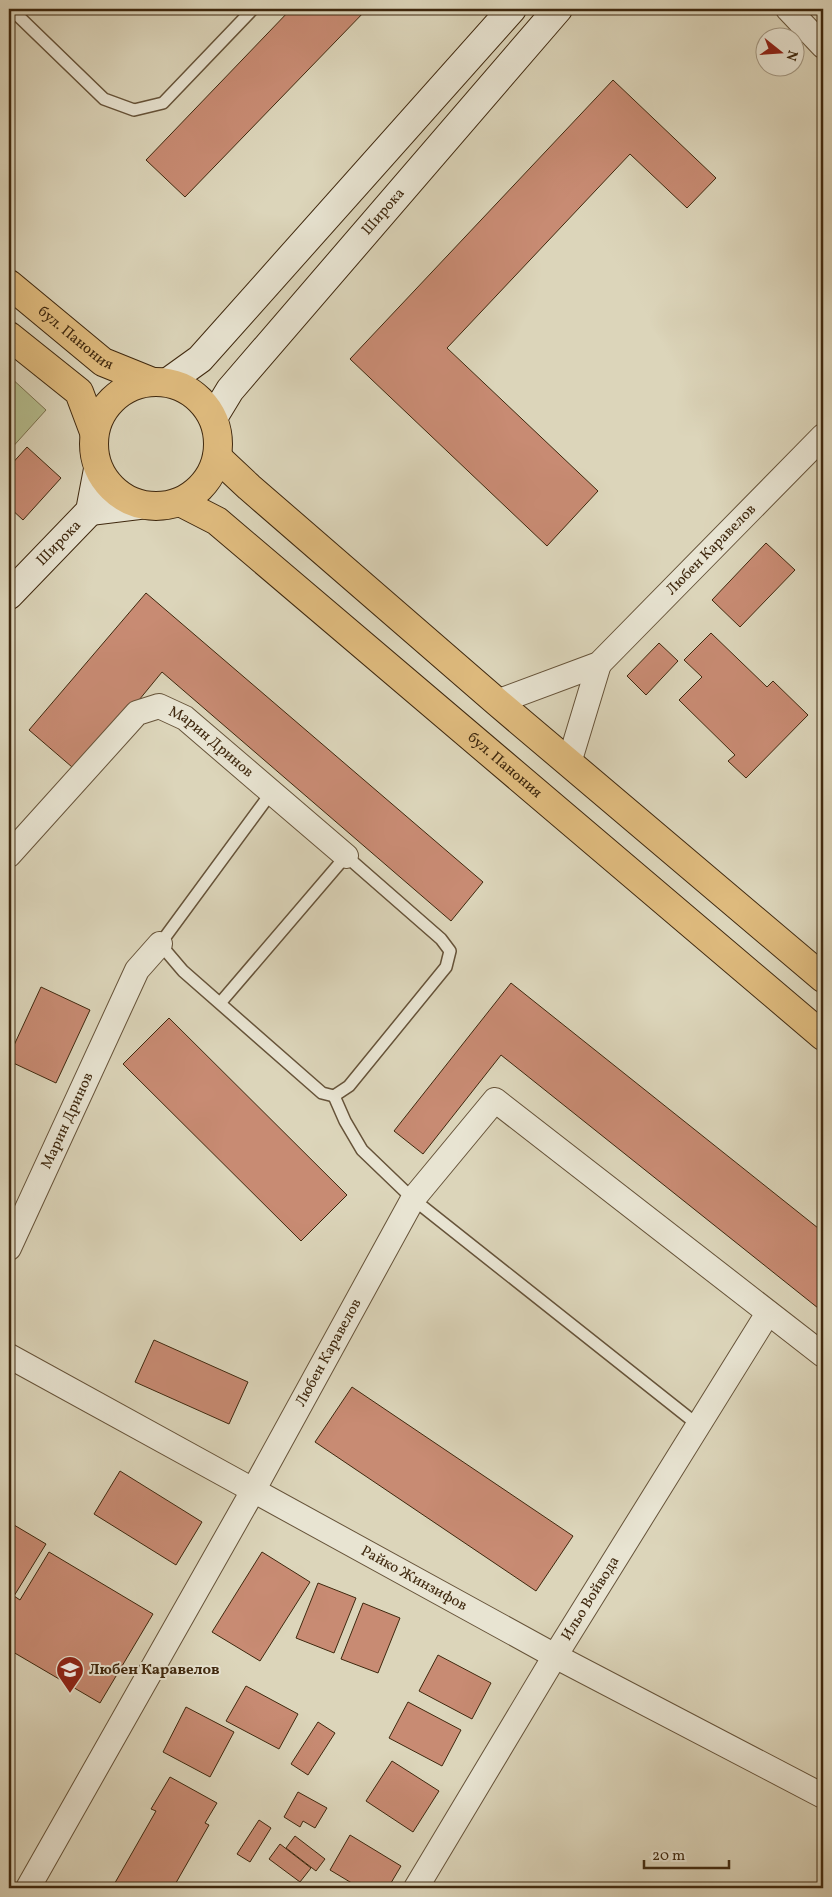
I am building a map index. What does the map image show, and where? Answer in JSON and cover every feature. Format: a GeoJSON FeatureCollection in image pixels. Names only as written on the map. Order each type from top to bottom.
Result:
{"type":"FeatureCollection","features":[{"type":"Feature","properties":{"kind":"main road"},"geometry":{"type":"LineString","coordinates":[[159,382],[200,359],[512,9]]}},
{"type":"Feature","properties":{"kind":"main road","name":"Широка"},"geometry":{"type":"LineString","coordinates":[[213,418],[230,390],[558,9]]}},
{"type":"Feature","properties":{"kind":"main road","name":"бул. Панония"},"geometry":{"type":"LineString","coordinates":[[9,284],[103,362],[159,382],[182,386],[195,394],[213,418],[218,437],[217,457],[212,472],[204,484],[193,494],[180,502],[160,507],[139,505],[115,492],[98,470],[94,457],[94,432],[99,416],[108,403],[120,392],[135,384],[159,382]]}},
{"type":"Feature","properties":{"kind":"main road","name":"бул. Панония"},"geometry":{"type":"LineString","coordinates":[[9,337],[79,392],[94,432]]}},
{"type":"Feature","properties":{"kind":"main road"},"geometry":{"type":"LineString","coordinates":[[217,457],[497,702],[823,978]]}},
{"type":"Feature","properties":{"kind":"main road","name":"Широка"},"geometry":{"type":"LineString","coordinates":[[9,595],[90,511],[98,470]]}},
{"type":"Feature","properties":{"kind":"main road","name":"бул. Панония"},"geometry":{"type":"LineString","coordinates":[[180,502],[217,521],[823,1036]]}},
{"type":"Feature","properties":{"kind":"main road","name":"Широка"},"geometry":{"type":"LineString","coordinates":[[90,511],[139,505]]}},
{"type":"Feature","properties":{"kind":"street"},"geometry":{"type":"LineString","coordinates":[[788,9],[823,46]]}},
{"type":"Feature","properties":{"kind":"street","name":"Любен Каравелов"},"geometry":{"type":"LineString","coordinates":[[497,702],[598,664],[823,436]]}},
{"type":"Feature","properties":{"kind":"street","name":"Любен Каравелов"},"geometry":{"type":"LineString","coordinates":[[569,763],[598,664]]}},
{"type":"Feature","properties":{"kind":"street","name":"Марин Дринов"},"geometry":{"type":"LineString","coordinates":[[9,854],[137,713],[159,706],[185,718],[346,856]]}},
{"type":"Feature","properties":{"kind":"street","name":"Марин Дринов"},"geometry":{"type":"LineString","coordinates":[[9,1248],[137,970],[160,944]]}},
{"type":"Feature","properties":{"kind":"street","name":"Любен Каравелов"},"geometry":{"type":"LineString","coordinates":[[28,1888],[254,1489],[413,1199],[495,1100],[768,1313]]}},
{"type":"Feature","properties":{"kind":"street"},"geometry":{"type":"LineString","coordinates":[[768,1313],[823,1355]]}},
{"type":"Feature","properties":{"kind":"street","name":"Ильо Войвода"},"geometry":{"type":"LineString","coordinates":[[416,1888],[555,1656],[768,1313]]}},
{"type":"Feature","properties":{"kind":"street","name":"Райко Жинзифов"},"geometry":{"type":"LineString","coordinates":[[9,1356],[555,1656],[823,1796]]}},
{"type":"Feature","properties":{"kind":"lane"},"geometry":{"type":"LineString","coordinates":[[11,9],[104,99],[134,110],[163,103],[253,9]]}},
{"type":"Feature","properties":{"kind":"lane"},"geometry":{"type":"LineString","coordinates":[[221,1002],[346,856],[441,939],[450,951],[446,967],[349,1086],[334,1096],[322,1093],[221,1002],[183,972],[160,944],[272,793]]}},
{"type":"Feature","properties":{"kind":"lane"},"geometry":{"type":"LineString","coordinates":[[334,1096],[345,1122],[362,1150],[413,1199],[698,1425]]}},
{"type":"Feature","properties":{"kind":"green space"},"geometry":{"type":"Polygon","coordinates":[[[9,376],[46,410],[9,451],[9,376]]]}},
{"type":"Feature","properties":{"kind":"building"},"geometry":{"type":"Polygon","coordinates":[[[291,9],[367,9],[185,197],[146,160],[291,9]]]}},
{"type":"Feature","properties":{"kind":"building"},"geometry":{"type":"Polygon","coordinates":[[[613,80],[716,178],[687,208],[630,154],[447,348],[598,491],[547,546],[350,359],[613,80]]]}},
{"type":"Feature","properties":{"kind":"building"},"geometry":{"type":"Polygon","coordinates":[[[27,447],[61,478],[23,520],[9,507],[9,467],[27,447]]]}},
{"type":"Feature","properties":{"kind":"building"},"geometry":{"type":"Polygon","coordinates":[[[766,543],[795,570],[740,627],[712,600],[766,543]]]}},
{"type":"Feature","properties":{"kind":"building"},"geometry":{"type":"Polygon","coordinates":[[[146,593],[483,882],[451,921],[162,672],[79,773],[29,730],[146,593]]]}},
{"type":"Feature","properties":{"kind":"building"},"geometry":{"type":"Polygon","coordinates":[[[711,633],[767,687],[773,681],[808,715],[746,778],[728,761],[735,755],[679,700],[702,677],[684,660],[711,633]]]}},
{"type":"Feature","properties":{"kind":"building"},"geometry":{"type":"Polygon","coordinates":[[[659,643],[678,661],[646,695],[627,676],[659,643]]]}},
{"type":"Feature","properties":{"kind":"building"},"geometry":{"type":"Polygon","coordinates":[[[511,983],[823,1232],[823,1312],[501,1055],[423,1154],[394,1131],[511,983]]]}},
{"type":"Feature","properties":{"kind":"building"},"geometry":{"type":"Polygon","coordinates":[[[41,987],[90,1010],[56,1083],[9,1061],[9,1056],[41,987]]]}},
{"type":"Feature","properties":{"kind":"building"},"geometry":{"type":"Polygon","coordinates":[[[169,1018],[347,1195],[301,1241],[123,1064],[169,1018]]]}},
{"type":"Feature","properties":{"kind":"building"},"geometry":{"type":"Polygon","coordinates":[[[154,1340],[248,1382],[229,1424],[135,1382],[154,1340]]]}},
{"type":"Feature","properties":{"kind":"building"},"geometry":{"type":"Polygon","coordinates":[[[352,1387],[573,1536],[536,1591],[315,1442],[352,1387]]]}},
{"type":"Feature","properties":{"kind":"building"},"geometry":{"type":"Polygon","coordinates":[[[120,1471],[202,1522],[176,1565],[94,1514],[120,1471]]]}},
{"type":"Feature","properties":{"kind":"building"},"geometry":{"type":"Polygon","coordinates":[[[9,1522],[46,1544],[14,1596],[20,1600],[49,1552],[153,1614],[100,1703],[13,1652],[9,1659],[9,1522]]]}},
{"type":"Feature","properties":{"kind":"building"},"geometry":{"type":"Polygon","coordinates":[[[262,1552],[310,1582],[260,1661],[212,1632],[262,1552]]]}},
{"type":"Feature","properties":{"kind":"building"},"geometry":{"type":"Polygon","coordinates":[[[318,1583],[356,1598],[334,1653],[296,1638],[318,1583]]]}},
{"type":"Feature","properties":{"kind":"building"},"geometry":{"type":"Polygon","coordinates":[[[363,1603],[400,1618],[378,1673],[341,1659],[363,1603]]]}},
{"type":"Feature","properties":{"kind":"building"},"geometry":{"type":"Polygon","coordinates":[[[438,1655],[491,1683],[472,1719],[419,1691],[438,1655]]]}},
{"type":"Feature","properties":{"kind":"building"},"geometry":{"type":"Polygon","coordinates":[[[246,1686],[298,1714],[279,1749],[226,1721],[246,1686]]]}},
{"type":"Feature","properties":{"kind":"building"},"geometry":{"type":"Polygon","coordinates":[[[408,1702],[461,1730],[442,1766],[389,1738],[408,1702]]]}},
{"type":"Feature","properties":{"kind":"building"},"geometry":{"type":"Polygon","coordinates":[[[186,1707],[234,1732],[210,1777],[163,1752],[186,1707]]]}},
{"type":"Feature","properties":{"kind":"building"},"geometry":{"type":"Polygon","coordinates":[[[318,1722],[335,1733],[308,1775],[291,1764],[318,1722]]]}},
{"type":"Feature","properties":{"kind":"building"},"geometry":{"type":"Polygon","coordinates":[[[392,1761],[439,1791],[413,1832],[366,1801],[392,1761]]]}},
{"type":"Feature","properties":{"kind":"building"},"geometry":{"type":"Polygon","coordinates":[[[170,1777],[217,1803],[205,1823],[209,1825],[173,1888],[112,1888],[156,1811],[151,1809],[170,1777]]]}},
{"type":"Feature","properties":{"kind":"building"},"geometry":{"type":"Polygon","coordinates":[[[298,1792],[327,1808],[315,1828],[303,1821],[300,1827],[284,1817],[298,1792]]]}},
{"type":"Feature","properties":{"kind":"building"},"geometry":{"type":"Polygon","coordinates":[[[259,1820],[271,1828],[250,1862],[237,1854],[259,1820]]]}},
{"type":"Feature","properties":{"kind":"building"},"geometry":{"type":"Polygon","coordinates":[[[350,1835],[401,1866],[388,1888],[360,1888],[330,1870],[350,1835]]]}},
{"type":"Feature","properties":{"kind":"building"},"geometry":{"type":"Polygon","coordinates":[[[295,1836],[325,1859],[316,1871],[286,1848],[295,1836]]]}},
{"type":"Feature","properties":{"kind":"building"},"geometry":{"type":"Polygon","coordinates":[[[280,1844],[311,1868],[300,1882],[269,1859],[280,1844]]]}},
{"type":"Feature","properties":{"kind":"place","name":"Любен Каравелов"},"geometry":{"type":"Point","coordinates":[70,1694]}}]}
